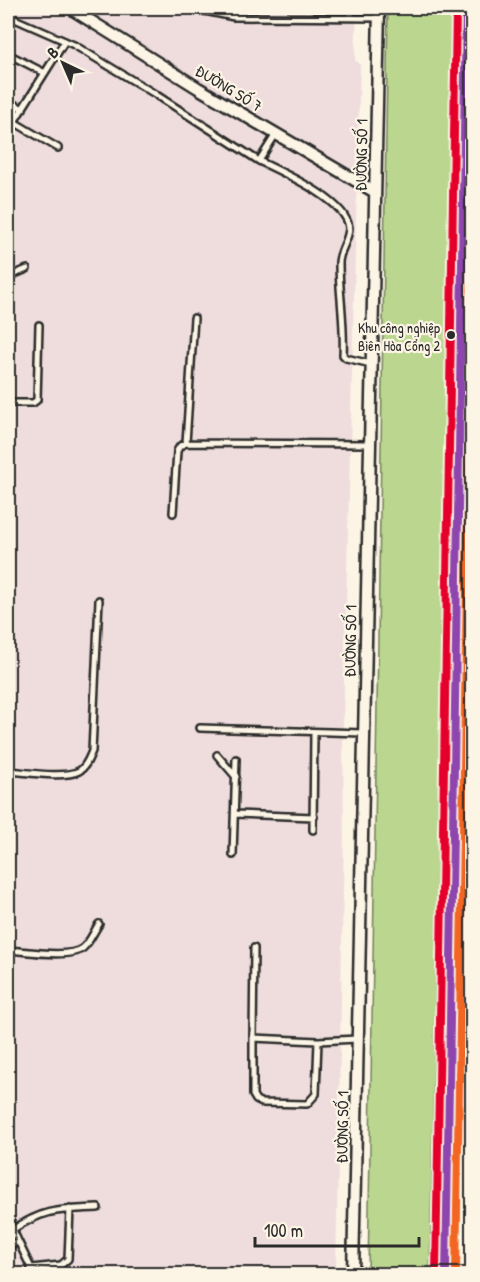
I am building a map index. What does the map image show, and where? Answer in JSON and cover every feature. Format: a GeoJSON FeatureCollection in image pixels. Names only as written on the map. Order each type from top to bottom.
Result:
{"type":"FeatureCollection","features":[{"type":"Feature","properties":{"kind":"highway"},"geometry":{"type":"LineString","coordinates":[[446,1275],[466,8]]}},
{"type":"Feature","properties":{"kind":"highway"},"geometry":{"type":"LineString","coordinates":[[459,1275],[472,577]]}},
{"type":"Feature","properties":{"kind":"street","name":"ĐƯỜNG SỐ 7"},"geometry":{"type":"LineString","coordinates":[[70,8],[375,192]]}},
{"type":"Feature","properties":{"kind":"street","name":"ĐƯỜNG SỐ 1"},"geometry":{"type":"LineString","coordinates":[[353,1275],[379,13]]}},
{"type":"Feature","properties":{"kind":"lane"},"geometry":{"type":"LineString","coordinates":[[190,8],[234,17],[351,18],[379,13]]}},
{"type":"Feature","properties":{"kind":"lane"},"geometry":{"type":"LineString","coordinates":[[351,8],[351,18]]}},
{"type":"Feature","properties":{"kind":"lane"},"geometry":{"type":"LineString","coordinates":[[8,16],[65,41],[155,94],[259,161],[314,189],[336,207],[348,224],[349,231],[339,256],[344,355],[346,358],[371,364]]}},
{"type":"Feature","properties":{"kind":"lane"},"geometry":{"type":"LineString","coordinates":[[8,127],[14,122],[65,41]]}},
{"type":"Feature","properties":{"kind":"lane"},"geometry":{"type":"LineString","coordinates":[[8,54],[45,73]]}},
{"type":"Feature","properties":{"kind":"lane"},"geometry":{"type":"LineString","coordinates":[[8,101],[22,109]]}},
{"type":"Feature","properties":{"kind":"lane"},"geometry":{"type":"LineString","coordinates":[[14,122],[58,148]]}},
{"type":"Feature","properties":{"kind":"lane"},"geometry":{"type":"LineString","coordinates":[[259,161],[276,134]]}},
{"type":"Feature","properties":{"kind":"lane"},"geometry":{"type":"LineString","coordinates":[[8,277],[27,269]]}},
{"type":"Feature","properties":{"kind":"lane"},"geometry":{"type":"LineString","coordinates":[[186,443],[194,318]]}},
{"type":"Feature","properties":{"kind":"lane"},"geometry":{"type":"LineString","coordinates":[[8,403],[33,403],[37,400],[39,325]]}},
{"type":"Feature","properties":{"kind":"lane"},"geometry":{"type":"LineString","coordinates":[[173,513],[177,451],[186,443],[369,444]]}},
{"type":"Feature","properties":{"kind":"lane"},"geometry":{"type":"LineString","coordinates":[[8,771],[64,774],[78,771],[87,762],[92,751],[99,600]]}},
{"type":"Feature","properties":{"kind":"lane"},"geometry":{"type":"LineString","coordinates":[[200,728],[363,733]]}},
{"type":"Feature","properties":{"kind":"lane"},"geometry":{"type":"LineString","coordinates":[[314,732],[314,831]]}},
{"type":"Feature","properties":{"kind":"lane"},"geometry":{"type":"LineString","coordinates":[[217,755],[236,777]]}},
{"type":"Feature","properties":{"kind":"lane"},"geometry":{"type":"LineString","coordinates":[[233,855],[236,759]]}},
{"type":"Feature","properties":{"kind":"lane"},"geometry":{"type":"LineString","coordinates":[[235,814],[314,817]]}},
{"type":"Feature","properties":{"kind":"lane"},"geometry":{"type":"LineString","coordinates":[[8,950],[76,952],[85,947],[99,924]]}},
{"type":"Feature","properties":{"kind":"lane"},"geometry":{"type":"LineString","coordinates":[[254,948],[253,1095],[256,1100],[262,1103],[307,1104],[312,1101],[316,1094],[318,1041]]}},
{"type":"Feature","properties":{"kind":"lane"},"geometry":{"type":"LineString","coordinates":[[253,1038],[318,1041],[359,1039]]}},
{"type":"Feature","properties":{"kind":"lane"},"geometry":{"type":"LineString","coordinates":[[12,1230],[36,1215],[53,1210],[98,1208]]}},
{"type":"Feature","properties":{"kind":"lane"},"geometry":{"type":"LineString","coordinates":[[31,1268],[61,1265],[68,1259],[70,1209]]}},
{"type":"Feature","properties":{"kind":"lane"},"geometry":{"type":"LineString","coordinates":[[8,1219],[34,1275]]}},
{"type":"Feature","properties":{"kind":"lane"},"geometry":{"type":"LineString","coordinates":[[8,1248],[18,1241]]}},
{"type":"Feature","properties":{"kind":"shaded area"},"geometry":{"type":"Polygon","coordinates":[[[8,8],[357,8],[355,60],[360,64],[343,725],[344,835],[336,1274],[8,1274],[8,8]]]}},
{"type":"Feature","properties":{"kind":"green space"},"geometry":{"type":"Polygon","coordinates":[[[388,8],[453,8],[430,1274],[368,1274],[388,8]]]}},
{"type":"Feature","properties":{"kind":"transit line"},"geometry":{"type":"LineString","coordinates":[[436,1274],[456,8]]}},
{"type":"Feature","properties":{"kind":"transit line"},"geometry":{"type":"LineString","coordinates":[[446,1274],[466,8]]}},
{"type":"Feature","properties":{"kind":"transit line"},"geometry":{"type":"LineString","coordinates":[[456,1274],[472,261]]}},
{"type":"Feature","properties":{"kind":"place","name":"Khu công nghiệp Biên Hòa Cổng 2"},"geometry":{"type":"Point","coordinates":[451,335]}}]}
